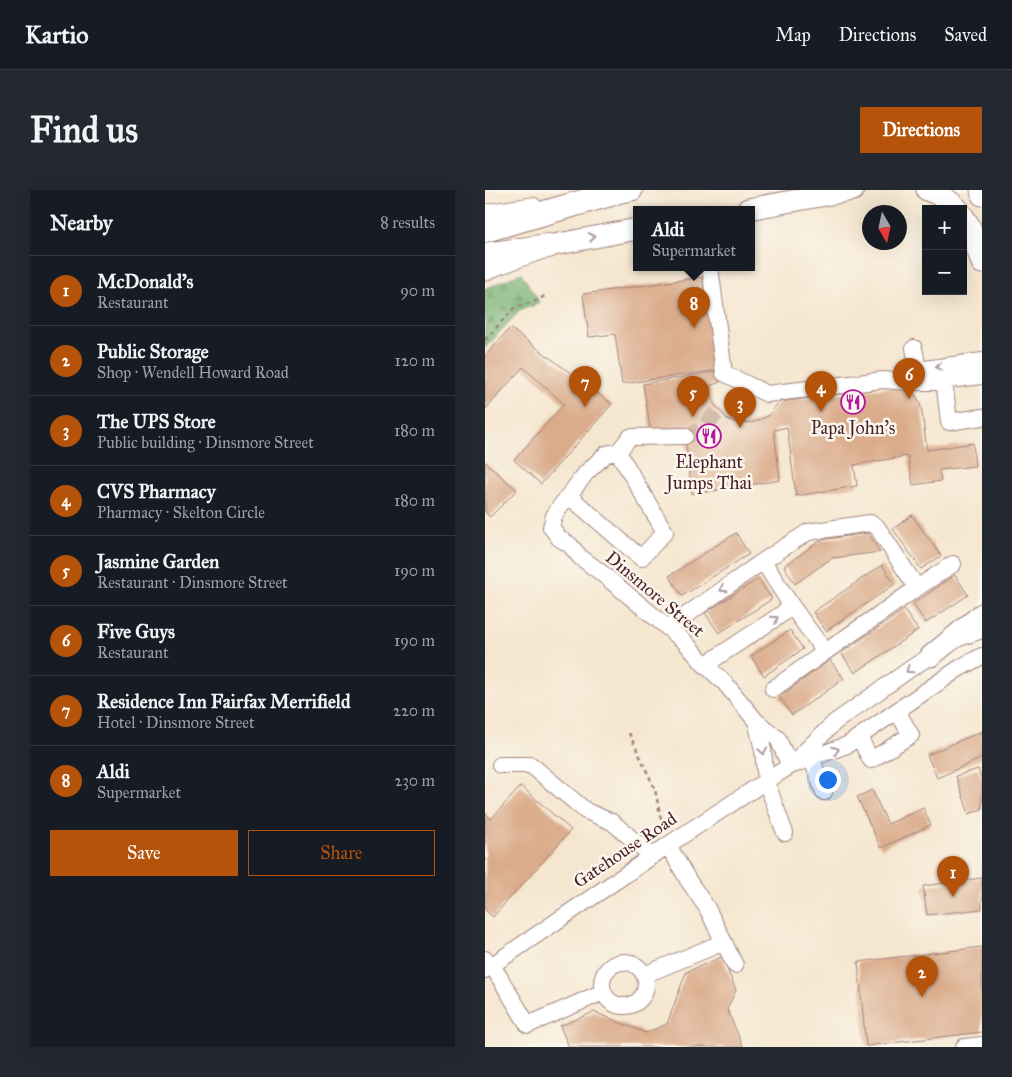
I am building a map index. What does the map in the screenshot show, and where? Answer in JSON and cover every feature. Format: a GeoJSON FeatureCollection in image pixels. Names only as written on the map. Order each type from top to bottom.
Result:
{"type":"FeatureCollection","features":[{"type":"Feature","properties":{"kind":"highway"},"geometry":{"type":"LineString","coordinates":[[485,230],[623,192]]}},
{"type":"Feature","properties":{"kind":"highway"},"geometry":{"type":"LineString","coordinates":[[485,255],[548,246]]}},
{"type":"Feature","properties":{"kind":"main road"},"geometry":{"type":"LineString","coordinates":[[755,208],[861,190]]}},
{"type":"Feature","properties":{"kind":"main road"},"geometry":{"type":"LineString","coordinates":[[927,190],[939,194],[954,205]]}},
{"type":"Feature","properties":{"kind":"main road"},"geometry":{"type":"LineString","coordinates":[[981,190],[982,194]]}},
{"type":"Feature","properties":{"kind":"main road"},"geometry":{"type":"LineString","coordinates":[[485,216],[623,192]]}},
{"type":"Feature","properties":{"kind":"main road"},"geometry":{"type":"LineString","coordinates":[[967,222],[977,245],[982,263]]}},
{"type":"Feature","properties":{"kind":"main road"},"geometry":{"type":"LineString","coordinates":[[485,270],[548,246],[633,230]]}},
{"type":"Feature","properties":{"kind":"main road"},"geometry":{"type":"LineString","coordinates":[[931,656],[982,614]]}},
{"type":"Feature","properties":{"kind":"street"},"geometry":{"type":"LineString","coordinates":[[711,271],[724,374],[767,394],[883,380],[909,382],[982,376]]}},
{"type":"Feature","properties":{"kind":"street"},"geometry":{"type":"LineString","coordinates":[[914,348],[918,370],[982,361]]}},
{"type":"Feature","properties":{"kind":"street"},"geometry":{"type":"LineString","coordinates":[[943,380],[949,422],[982,417]]}},
{"type":"Feature","properties":{"kind":"street"},"geometry":{"type":"LineString","coordinates":[[618,452],[630,438],[685,436]]}},
{"type":"Feature","properties":{"kind":"street","name":"Dinsmore Street"},"geometry":{"type":"LineString","coordinates":[[569,496],[641,558],[665,532],[618,452],[606,454],[586,473],[559,508],[554,516],[551,527],[559,538],[580,557],[685,642],[705,665],[724,682],[756,721],[778,739],[790,766]]}},
{"type":"Feature","properties":{"kind":"street"},"geometry":{"type":"LineString","coordinates":[[668,628],[763,561],[808,532],[870,523],[877,527],[917,588]]}},
{"type":"Feature","properties":{"kind":"street"},"geometry":{"type":"LineString","coordinates":[[763,561],[791,605],[825,652]]}},
{"type":"Feature","properties":{"kind":"street"},"geometry":{"type":"LineString","coordinates":[[773,689],[953,564]]}},
{"type":"Feature","properties":{"kind":"street"},"geometry":{"type":"LineString","coordinates":[[705,665],[782,614],[791,605]]}},
{"type":"Feature","properties":{"kind":"street","name":"Gatehouse Road"},"geometry":{"type":"LineString","coordinates":[[810,754],[835,722],[913,667],[959,638],[982,630]]}},
{"type":"Feature","properties":{"kind":"street","name":"Gatehouse Road"},"geometry":{"type":"LineString","coordinates":[[487,964],[790,766],[810,754],[847,745],[958,669],[982,656]]}},
{"type":"Feature","properties":{"kind":"street"},"geometry":{"type":"LineString","coordinates":[[859,737],[871,760],[911,734],[897,711]]}},
{"type":"Feature","properties":{"kind":"street","name":"Dinsmore Street"},"geometry":{"type":"LineString","coordinates":[[756,721],[763,750],[766,781],[785,833]]}},
{"type":"Feature","properties":{"kind":"street"},"geometry":{"type":"LineString","coordinates":[[810,754],[824,792]]}},
{"type":"Feature","properties":{"kind":"street"},"geometry":{"type":"LineString","coordinates":[[501,766],[531,765],[586,811],[612,822],[653,856]]}},
{"type":"Feature","properties":{"kind":"street"},"geometry":{"type":"LineString","coordinates":[[668,845],[707,908],[735,965]]}},
{"type":"Feature","properties":{"kind":"street"},"geometry":{"type":"LineString","coordinates":[[644,975],[724,942]]}},
{"type":"Feature","properties":{"kind":"street"},"geometry":{"type":"LineString","coordinates":[[628,962],[635,964],[644,975],[646,988],[644,995],[633,1005],[618,1006],[611,1003],[605,997],[601,983],[603,975],[614,964],[628,962]]}},
{"type":"Feature","properties":{"kind":"street"},"geometry":{"type":"LineString","coordinates":[[487,964],[528,1025],[603,992]]}},
{"type":"Feature","properties":{"kind":"street"},"geometry":{"type":"LineString","coordinates":[[964,1047],[982,1045]]}},
{"type":"Feature","properties":{"kind":"path"},"geometry":{"type":"LineString","coordinates":[[485,340],[514,308],[538,300],[548,294]]}},
{"type":"Feature","properties":{"kind":"path"},"geometry":{"type":"LineString","coordinates":[[629,733],[655,789],[661,820]]}},
{"type":"Feature","properties":{"kind":"green space"},"geometry":{"type":"Polygon","coordinates":[[[521,273],[540,303],[520,310],[485,348],[485,289],[521,273]]]}},
{"type":"Feature","properties":{"kind":"building"},"geometry":{"type":"Polygon","coordinates":[[[703,277],[716,370],[622,384],[615,334],[589,337],[583,294],[703,277]]]}},
{"type":"Feature","properties":{"kind":"building"},"geometry":{"type":"Polygon","coordinates":[[[510,328],[612,404],[541,484],[514,460],[564,404],[523,367],[485,410],[485,356],[510,328]]]}},
{"type":"Feature","properties":{"kind":"building"},"geometry":{"type":"Polygon","coordinates":[[[718,371],[720,382],[710,386],[714,404],[728,420],[738,423],[755,422],[768,416],[779,402],[894,387],[906,390],[915,395],[920,402],[927,450],[973,443],[975,466],[939,470],[941,481],[913,485],[908,456],[854,465],[857,486],[796,496],[787,427],[774,430],[780,480],[692,494],[684,428],[651,434],[643,384],[718,371]]]}},
{"type":"Feature","properties":{"kind":"building"},"geometry":{"type":"Polygon","coordinates":[[[485,462],[517,490],[490,517],[485,512],[485,462]]]}},
{"type":"Feature","properties":{"kind":"building"},"geometry":{"type":"Polygon","coordinates":[[[912,515],[941,556],[921,569],[893,529],[912,515]]]}},
{"type":"Feature","properties":{"kind":"building"},"geometry":{"type":"Polygon","coordinates":[[[736,533],[749,554],[682,596],[669,576],[736,533]]]}},
{"type":"Feature","properties":{"kind":"building"},"geometry":{"type":"Polygon","coordinates":[[[868,533],[880,552],[832,558],[795,584],[784,566],[821,540],[868,533]]]}},
{"type":"Feature","properties":{"kind":"building"},"geometry":{"type":"Polygon","coordinates":[[[882,565],[895,584],[826,631],[813,612],[882,565]]]}},
{"type":"Feature","properties":{"kind":"building"},"geometry":{"type":"Polygon","coordinates":[[[955,575],[968,595],[926,623],[913,604],[955,575]]]}},
{"type":"Feature","properties":{"kind":"building"},"geometry":{"type":"Polygon","coordinates":[[[758,579],[772,599],[719,633],[705,613],[758,579]]]}},
{"type":"Feature","properties":{"kind":"building"},"geometry":{"type":"Polygon","coordinates":[[[904,610],[918,630],[855,673],[841,653],[904,610]]]}},
{"type":"Feature","properties":{"kind":"building"},"geometry":{"type":"Polygon","coordinates":[[[790,630],[803,649],[764,676],[751,656],[790,630]]]}},
{"type":"Feature","properties":{"kind":"building"},"geometry":{"type":"Polygon","coordinates":[[[830,660],[844,679],[792,715],[779,697],[830,660]]]}},
{"type":"Feature","properties":{"kind":"building"},"geometry":{"type":"Polygon","coordinates":[[[982,731],[982,758],[937,778],[927,755],[982,731]]]}},
{"type":"Feature","properties":{"kind":"building"},"geometry":{"type":"Polygon","coordinates":[[[978,769],[982,781],[982,809],[969,814],[956,776],[978,769]]]}},
{"type":"Feature","properties":{"kind":"building"},"geometry":{"type":"Polygon","coordinates":[[[521,786],[571,830],[493,917],[485,910],[485,813],[491,819],[521,786]]]}},
{"type":"Feature","properties":{"kind":"building"},"geometry":{"type":"Polygon","coordinates":[[[872,790],[888,824],[923,808],[931,825],[881,848],[857,797],[872,790]]]}},
{"type":"Feature","properties":{"kind":"building"},"geometry":{"type":"Polygon","coordinates":[[[982,878],[982,909],[927,915],[923,886],[982,878]]]}},
{"type":"Feature","properties":{"kind":"building"},"geometry":{"type":"Polygon","coordinates":[[[982,947],[982,1032],[866,1046],[858,962],[982,947]]]}},
{"type":"Feature","properties":{"kind":"building"},"geometry":{"type":"Polygon","coordinates":[[[722,957],[736,990],[727,1009],[743,1047],[569,1047],[560,1026],[594,1012],[646,1033],[667,1024],[686,972],[722,957]]]}},
{"type":"Feature","properties":{"kind":"tunnel"},"geometry":{"type":"LineString","coordinates":[[685,436],[699,431],[719,411]]}},
{"type":"Feature","properties":{"kind":"place","name":"Aldi"},"geometry":{"type":"Point","coordinates":[694,328]}},
{"type":"Feature","properties":{"kind":"place","name":"Five Guys"},"geometry":{"type":"Point","coordinates":[909,399]}},
{"type":"Feature","properties":{"kind":"place","name":"Papa John's"},"geometry":{"type":"Point","coordinates":[853,402]}},
{"type":"Feature","properties":{"kind":"place","name":"Residence Inn Fairfax Merrifield"},"geometry":{"type":"Point","coordinates":[585,407]}},
{"type":"Feature","properties":{"kind":"place","name":"CVS Pharmacy"},"geometry":{"type":"Point","coordinates":[821,412]}},
{"type":"Feature","properties":{"kind":"place","name":"Jasmine Garden"},"geometry":{"type":"Point","coordinates":[693,417]}},
{"type":"Feature","properties":{"kind":"place","name":"The UPS Store"},"geometry":{"type":"Point","coordinates":[740,428]}},
{"type":"Feature","properties":{"kind":"place","name":"Elephant Jumps Thai"},"geometry":{"type":"Point","coordinates":[709,436]}},
{"type":"Feature","properties":{"kind":"place","name":"McDonald's"},"geometry":{"type":"Point","coordinates":[953,897]}},
{"type":"Feature","properties":{"kind":"place","name":"Public Storage"},"geometry":{"type":"Point","coordinates":[922,997]}}]}
